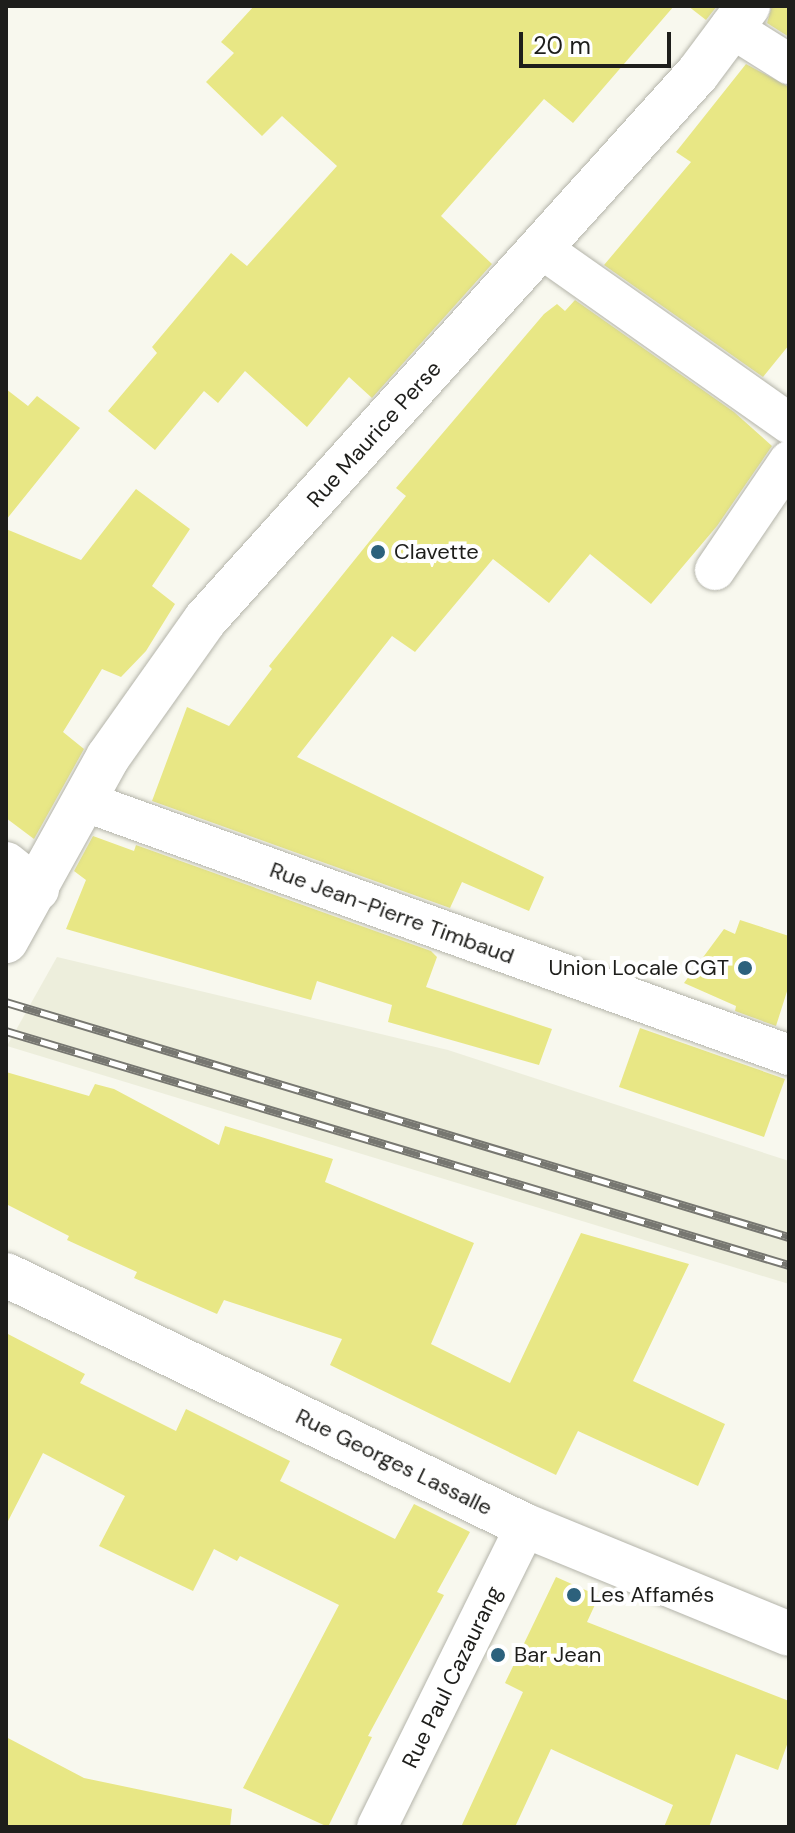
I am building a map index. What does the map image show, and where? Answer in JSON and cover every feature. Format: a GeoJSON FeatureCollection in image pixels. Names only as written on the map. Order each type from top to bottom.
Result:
{"type":"FeatureCollection","features":[{"type":"Feature","properties":{"kind":"street"},"geometry":{"type":"LineString","coordinates":[[739,16],[789,64]]}},
{"type":"Feature","properties":{"kind":"street","name":"Rue Maurice Perse"},"geometry":{"type":"LineString","coordinates":[[6,941],[22,876],[86,802],[108,757],[205,620],[698,73],[739,16]]}},
{"type":"Feature","properties":{"kind":"street"},"geometry":{"type":"LineString","coordinates":[[542,249],[789,423]]}},
{"type":"Feature","properties":{"kind":"street"},"geometry":{"type":"LineString","coordinates":[[715,570],[789,461]]}},
{"type":"Feature","properties":{"kind":"street","name":"Rue Jean-Pierre Timbaud"},"geometry":{"type":"LineString","coordinates":[[86,802],[789,1055]]}},
{"type":"Feature","properties":{"kind":"street","name":"Rue Georges Lassalle"},"geometry":{"type":"LineString","coordinates":[[6,1275],[526,1526],[789,1634]]}},
{"type":"Feature","properties":{"kind":"street","name":"Rue Paul Cazaurang"},"geometry":{"type":"LineString","coordinates":[[377,1827],[526,1526]]}},
{"type":"Feature","properties":{"kind":"shaded area"},"geometry":{"type":"Polygon","coordinates":[[[57,957],[448,1050],[789,1161],[789,1284],[7,1046],[57,957]]]}},
{"type":"Feature","properties":{"kind":"building"},"geometry":{"type":"Polygon","coordinates":[[[254,6],[674,6],[573,123],[544,99],[441,216],[492,264],[372,398],[349,377],[307,427],[245,371],[218,403],[204,391],[155,450],[108,411],[157,353],[152,347],[231,253],[247,266],[337,166],[282,116],[262,136],[206,82],[234,53],[221,42],[254,6]]]}},
{"type":"Feature","properties":{"kind":"building"},"geometry":{"type":"Polygon","coordinates":[[[688,6],[717,6],[706,20],[688,6]]]}},
{"type":"Feature","properties":{"kind":"building"},"geometry":{"type":"Polygon","coordinates":[[[772,6],[789,6],[789,37],[767,23],[772,6]]]}},
{"type":"Feature","properties":{"kind":"building"},"geometry":{"type":"Polygon","coordinates":[[[746,64],[789,87],[789,345],[763,377],[604,265],[691,162],[676,152],[746,64]]]}},
{"type":"Feature","properties":{"kind":"building"},"geometry":{"type":"Polygon","coordinates":[[[575,300],[734,412],[772,446],[717,526],[651,604],[590,554],[549,603],[493,559],[415,652],[392,636],[297,757],[544,877],[529,911],[462,882],[450,908],[152,801],[187,707],[229,726],[272,669],[269,666],[406,496],[396,488],[544,314],[557,304],[565,311],[575,300]]]}},
{"type":"Feature","properties":{"kind":"building"},"geometry":{"type":"Polygon","coordinates":[[[6,389],[28,406],[37,396],[80,428],[6,520],[6,389]]]}},
{"type":"Feature","properties":{"kind":"building"},"geometry":{"type":"Polygon","coordinates":[[[136,489],[190,529],[152,586],[175,604],[146,651],[121,677],[102,669],[63,732],[84,749],[34,839],[6,818],[6,529],[81,560],[136,489]]]}},
{"type":"Feature","properties":{"kind":"building"},"geometry":{"type":"Polygon","coordinates":[[[93,836],[134,851],[136,845],[431,951],[437,957],[426,987],[552,1029],[539,1065],[388,1022],[392,1005],[317,981],[311,1000],[66,929],[86,880],[74,871],[93,836]]]}},
{"type":"Feature","properties":{"kind":"building","name":"Union Locale CGT"},"geometry":{"type":"Polygon","coordinates":[[[740,920],[789,936],[789,985],[776,1026],[735,1011],[736,1006],[684,983],[724,929],[735,934],[740,920]]]}},
{"type":"Feature","properties":{"kind":"building"},"geometry":{"type":"Polygon","coordinates":[[[640,1028],[785,1079],[764,1137],[619,1087],[640,1028]]]}},
{"type":"Feature","properties":{"kind":"building"},"geometry":{"type":"Polygon","coordinates":[[[6,1072],[89,1096],[95,1084],[114,1089],[219,1145],[225,1126],[333,1159],[325,1182],[474,1243],[431,1344],[510,1383],[581,1233],[689,1264],[633,1381],[725,1424],[698,1486],[578,1431],[556,1475],[330,1365],[342,1339],[224,1300],[217,1314],[134,1278],[137,1272],[67,1240],[69,1236],[6,1204],[6,1072]]]}},
{"type":"Feature","properties":{"kind":"building"},"geometry":{"type":"Polygon","coordinates":[[[6,1333],[85,1374],[80,1383],[176,1431],[186,1409],[290,1461],[280,1481],[395,1539],[414,1504],[470,1532],[437,1592],[444,1595],[368,1736],[372,1737],[328,1827],[243,1788],[339,1605],[240,1556],[237,1561],[214,1549],[193,1591],[99,1546],[125,1496],[43,1453],[6,1525],[6,1333]]]}},
{"type":"Feature","properties":{"kind":"building"},"geometry":{"type":"Polygon","coordinates":[[[556,1577],[599,1596],[587,1622],[789,1701],[789,1739],[778,1770],[736,1754],[709,1827],[664,1827],[673,1805],[551,1749],[515,1827],[461,1827],[523,1692],[505,1683],[556,1577]]]}},
{"type":"Feature","properties":{"kind":"building"},"geometry":{"type":"Polygon","coordinates":[[[6,1737],[84,1778],[232,1809],[230,1827],[6,1827],[6,1737]]]}},
{"type":"Feature","properties":{"kind":"railway"},"geometry":{"type":"LineString","coordinates":[[6,1002],[789,1237]]}},
{"type":"Feature","properties":{"kind":"railway"},"geometry":{"type":"LineString","coordinates":[[6,1031],[789,1265]]}},
{"type":"Feature","properties":{"kind":"place","name":"Clavette"},"geometry":{"type":"Point","coordinates":[378,552]}},
{"type":"Feature","properties":{"kind":"place","name":"Union Locale CGT"},"geometry":{"type":"Point","coordinates":[745,968]}},
{"type":"Feature","properties":{"kind":"place","name":"Les Affamés"},"geometry":{"type":"Point","coordinates":[574,1595]}},
{"type":"Feature","properties":{"kind":"place","name":"Bar Jean"},"geometry":{"type":"Point","coordinates":[498,1655]}}]}
